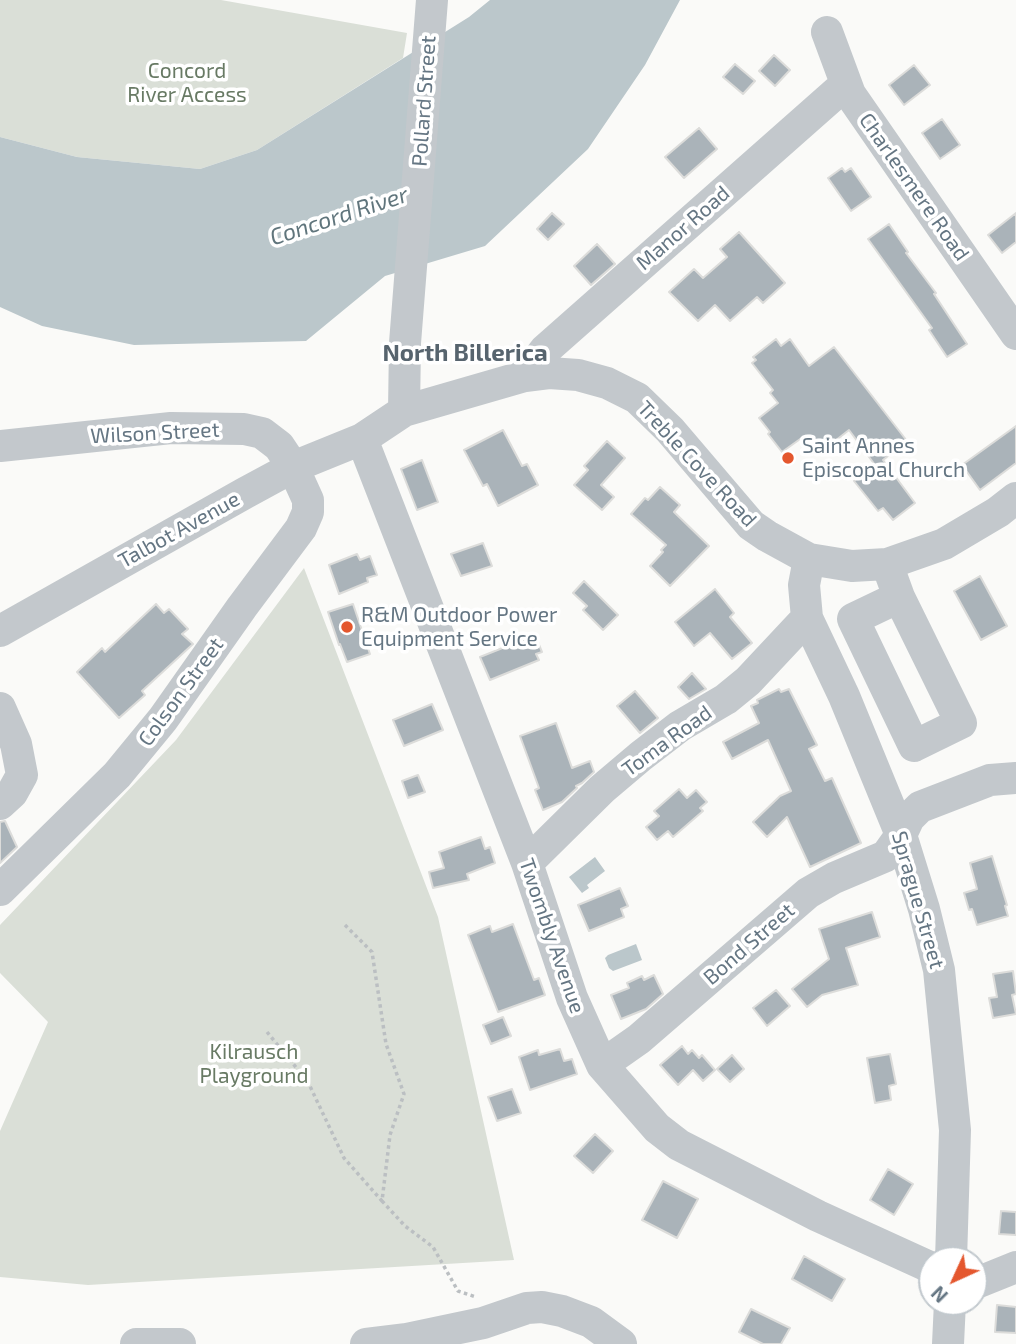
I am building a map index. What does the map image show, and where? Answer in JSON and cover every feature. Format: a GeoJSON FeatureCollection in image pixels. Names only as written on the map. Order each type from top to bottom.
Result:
{"type":"FeatureCollection","features":[{"type":"Feature","properties":{"kind":"street","name":"Pollard Street"},"geometry":{"type":"LineString","coordinates":[[404,411],[405,343],[432,4]]}},
{"type":"Feature","properties":{"kind":"street","name":"Charlesmere Road"},"geometry":{"type":"LineString","coordinates":[[827,32],[850,94],[1016,334]]}},
{"type":"Feature","properties":{"kind":"street","name":"Manor Road"},"geometry":{"type":"LineString","coordinates":[[525,376],[545,350],[846,84]]}},
{"type":"Feature","properties":{"kind":"street","name":"Treble Cove Road"},"geometry":{"type":"LineString","coordinates":[[404,411],[525,376],[549,373],[578,375],[607,383],[637,398],[670,430],[751,525],[809,559],[852,566],[887,564],[944,544],[998,512],[1016,498]]}},
{"type":"Feature","properties":{"kind":"street"},"geometry":{"type":"LineString","coordinates":[[362,439],[404,411]]}},
{"type":"Feature","properties":{"kind":"street","name":"Wilson Street"},"geometry":{"type":"LineString","coordinates":[[0,446],[171,428],[244,429],[262,433],[271,439],[293,467]]}},
{"type":"Feature","properties":{"kind":"street","name":"Talbot Avenue"},"geometry":{"type":"LineString","coordinates":[[0,631],[293,467],[362,439]]}},
{"type":"Feature","properties":{"kind":"street","name":"Twombly Avenue"},"geometry":{"type":"LineString","coordinates":[[362,439],[527,863],[572,998],[602,1065],[657,1128],[679,1145],[818,1216],[918,1262]]}},
{"type":"Feature","properties":{"kind":"street","name":"Colson Street"},"geometry":{"type":"LineString","coordinates":[[0,890],[117,775],[163,719],[301,528],[308,512],[308,500],[293,467]]}},
{"type":"Feature","properties":{"kind":"street","name":"Sprague Street"},"geometry":{"type":"LineString","coordinates":[[809,559],[804,585],[807,618],[844,696],[901,835],[939,970],[955,1130],[951,1246]]}},
{"type":"Feature","properties":{"kind":"street"},"geometry":{"type":"LineString","coordinates":[[887,564],[900,597]]}},
{"type":"Feature","properties":{"kind":"street","name":"Toma Road"},"geometry":{"type":"LineString","coordinates":[[527,863],[602,789],[641,756],[680,726],[726,699],[748,681],[807,618]]}},
{"type":"Feature","properties":{"kind":"street"},"geometry":{"type":"LineString","coordinates":[[0,708],[16,744],[22,775],[12,793],[0,804]]}},
{"type":"Feature","properties":{"kind":"street","name":"Bond Street"},"geometry":{"type":"LineString","coordinates":[[602,1065],[639,1039],[808,894],[834,878],[886,856],[909,818],[920,807],[990,780],[1016,778]]}},
{"type":"Feature","properties":{"kind":"street"},"geometry":{"type":"LineString","coordinates":[[988,1278],[1016,1267]]}},
{"type":"Feature","properties":{"kind":"street"},"geometry":{"type":"LineString","coordinates":[[366,1344],[407,1339],[483,1323],[527,1308],[542,1307],[591,1322],[621,1344]]}},
{"type":"Feature","properties":{"kind":"street"},"geometry":{"type":"LineString","coordinates":[[948,1344],[949,1316]]}},
{"type":"Feature","properties":{"kind":"street"},"geometry":{"type":"LineString","coordinates":[[136,1344],[180,1344]]}},
{"type":"Feature","properties":{"kind":"path"},"geometry":{"type":"LineString","coordinates":[[345,925],[372,952],[386,1044],[404,1094],[390,1135],[382,1201]]}},
{"type":"Feature","properties":{"kind":"path"},"geometry":{"type":"LineString","coordinates":[[267,1032],[308,1082],[344,1158],[405,1226],[433,1247],[458,1291],[518,1311]]}},
{"type":"Feature","properties":{"kind":"green space","name":"Concord River Access"},"geometry":{"type":"Polygon","coordinates":[[[0,0],[221,0],[407,33],[403,58],[257,150],[200,169],[77,157],[0,137],[0,0]]]}},
{"type":"Feature","properties":{"kind":"green space","name":"Kilrausch Playground"},"geometry":{"type":"Polygon","coordinates":[[[304,568],[438,917],[514,1260],[88,1285],[0,1277],[0,1131],[48,1022],[0,973],[0,925],[176,740],[304,568]]]}},
{"type":"Feature","properties":{"kind":"water","name":"Concord River"},"geometry":{"type":"Polygon","coordinates":[[[490,0],[680,0],[645,65],[588,149],[485,246],[385,276],[306,341],[134,345],[42,326],[0,307],[0,137],[77,157],[200,169],[257,150],[469,17],[490,0]]]}},
{"type":"Feature","properties":{"kind":"water"},"geometry":{"type":"Polygon","coordinates":[[[595,857],[605,871],[587,885],[589,888],[582,893],[569,877],[595,857]]]}},
{"type":"Feature","properties":{"kind":"water"},"geometry":{"type":"Polygon","coordinates":[[[636,944],[642,960],[613,971],[609,968],[605,958],[608,955],[636,944]]]}},
{"type":"Feature","properties":{"kind":"building"},"geometry":{"type":"Polygon","coordinates":[[[774,55],[790,70],[775,86],[759,71],[774,55]]]}},
{"type":"Feature","properties":{"kind":"building"},"geometry":{"type":"Polygon","coordinates":[[[735,64],[755,81],[743,94],[723,77],[735,64]]]}},
{"type":"Feature","properties":{"kind":"building"},"geometry":{"type":"Polygon","coordinates":[[[914,65],[930,85],[904,105],[889,85],[914,65]]]}},
{"type":"Feature","properties":{"kind":"building"},"geometry":{"type":"Polygon","coordinates":[[[942,119],[960,145],[940,159],[922,133],[942,119]]]}},
{"type":"Feature","properties":{"kind":"building"},"geometry":{"type":"Polygon","coordinates":[[[699,128],[717,149],[684,178],[665,157],[699,128]]]}},
{"type":"Feature","properties":{"kind":"building"},"geometry":{"type":"Polygon","coordinates":[[[842,168],[845,172],[851,168],[871,197],[851,211],[828,178],[842,168]]]}},
{"type":"Feature","properties":{"kind":"building"},"geometry":{"type":"Polygon","coordinates":[[[552,213],[564,224],[548,240],[537,229],[552,213]]]}},
{"type":"Feature","properties":{"kind":"building"},"geometry":{"type":"Polygon","coordinates":[[[1016,213],[1016,242],[1002,253],[988,235],[1016,213]]]}},
{"type":"Feature","properties":{"kind":"building"},"geometry":{"type":"Polygon","coordinates":[[[889,224],[967,344],[947,357],[929,330],[932,328],[868,239],[889,224]]]}},
{"type":"Feature","properties":{"kind":"building"},"geometry":{"type":"Polygon","coordinates":[[[739,232],[785,283],[763,303],[757,297],[730,321],[715,305],[698,321],[669,292],[694,269],[703,278],[727,257],[720,249],[739,232]]]}},
{"type":"Feature","properties":{"kind":"building"},"geometry":{"type":"Polygon","coordinates":[[[597,244],[615,264],[591,285],[574,266],[597,244]]]}},
{"type":"Feature","properties":{"kind":"building"},"geometry":{"type":"Polygon","coordinates":[[[776,339],[781,346],[790,339],[809,366],[834,347],[907,441],[883,460],[915,503],[893,520],[883,508],[878,511],[854,481],[875,465],[849,430],[817,455],[803,437],[782,452],[768,434],[770,432],[759,418],[778,403],[770,393],[773,390],[752,363],[756,360],[753,357],[776,339]]]}},
{"type":"Feature","properties":{"kind":"building"},"geometry":{"type":"Polygon","coordinates":[[[1016,426],[1016,463],[980,490],[962,465],[1016,426]]]}},
{"type":"Feature","properties":{"kind":"building"},"geometry":{"type":"Polygon","coordinates":[[[503,430],[522,466],[527,464],[538,485],[498,506],[487,484],[483,486],[464,450],[503,430]]]}},
{"type":"Feature","properties":{"kind":"building"},"geometry":{"type":"Polygon","coordinates":[[[607,441],[625,458],[601,485],[614,497],[602,510],[574,485],[588,470],[584,466],[607,441]]]}},
{"type":"Feature","properties":{"kind":"building"},"geometry":{"type":"Polygon","coordinates":[[[422,460],[438,502],[417,510],[401,469],[422,460]]]}},
{"type":"Feature","properties":{"kind":"building"},"geometry":{"type":"Polygon","coordinates":[[[660,487],[680,505],[674,512],[709,546],[670,586],[650,566],[666,545],[631,514],[645,498],[648,500],[660,487]]]}},
{"type":"Feature","properties":{"kind":"building"},"geometry":{"type":"Polygon","coordinates":[[[483,543],[492,566],[461,576],[451,554],[483,543]]]}},
{"type":"Feature","properties":{"kind":"building"},"geometry":{"type":"Polygon","coordinates":[[[357,554],[360,560],[370,556],[377,575],[367,578],[368,582],[339,594],[329,565],[357,554]]]}},
{"type":"Feature","properties":{"kind":"building"},"geometry":{"type":"Polygon","coordinates":[[[980,576],[1007,626],[981,640],[954,591],[980,576]]]}},
{"type":"Feature","properties":{"kind":"building"},"geometry":{"type":"Polygon","coordinates":[[[584,581],[618,615],[603,630],[583,610],[587,606],[573,593],[584,581]]]}},
{"type":"Feature","properties":{"kind":"building"},"geometry":{"type":"Polygon","coordinates":[[[715,589],[734,613],[730,617],[752,643],[732,659],[710,633],[694,646],[675,622],[715,589]]]}},
{"type":"Feature","properties":{"kind":"building"},"geometry":{"type":"Polygon","coordinates":[[[156,604],[164,613],[169,609],[188,629],[182,634],[193,644],[142,691],[145,695],[119,718],[77,672],[102,648],[105,652],[156,604]]]}},
{"type":"Feature","properties":{"kind":"building","name":"R&M Outdoor Power Equipment Service"},"geometry":{"type":"Polygon","coordinates":[[[353,604],[370,654],[347,662],[328,612],[353,604]]]}},
{"type":"Feature","properties":{"kind":"building"},"geometry":{"type":"Polygon","coordinates":[[[535,635],[542,652],[536,654],[539,660],[490,680],[480,657],[535,635]]]}},
{"type":"Feature","properties":{"kind":"building"},"geometry":{"type":"Polygon","coordinates":[[[692,673],[706,689],[689,699],[678,687],[692,673]]]}},
{"type":"Feature","properties":{"kind":"building"},"geometry":{"type":"Polygon","coordinates":[[[779,689],[781,692],[789,689],[817,745],[809,749],[825,781],[832,778],[861,843],[810,867],[787,817],[767,837],[753,822],[780,796],[791,791],[768,740],[732,759],[723,742],[759,723],[751,706],[779,689]]]}},
{"type":"Feature","properties":{"kind":"building"},"geometry":{"type":"Polygon","coordinates":[[[635,691],[658,718],[640,733],[617,706],[635,691]]]}},
{"type":"Feature","properties":{"kind":"building"},"geometry":{"type":"Polygon","coordinates":[[[432,704],[443,730],[404,746],[393,720],[432,704]]]}},
{"type":"Feature","properties":{"kind":"building"},"geometry":{"type":"Polygon","coordinates":[[[556,723],[572,768],[590,761],[594,772],[562,802],[543,810],[535,790],[539,788],[520,736],[556,723]]]}},
{"type":"Feature","properties":{"kind":"building"},"geometry":{"type":"Polygon","coordinates":[[[418,775],[425,792],[408,798],[402,781],[418,775]]]}},
{"type":"Feature","properties":{"kind":"building"},"geometry":{"type":"Polygon","coordinates":[[[679,789],[687,798],[696,790],[707,802],[700,808],[703,811],[673,837],[668,831],[657,840],[646,827],[659,816],[654,811],[679,789]]]}},
{"type":"Feature","properties":{"kind":"building"},"geometry":{"type":"Polygon","coordinates":[[[5,821],[17,847],[0,863],[0,822],[5,821]]]}},
{"type":"Feature","properties":{"kind":"building"},"geometry":{"type":"Polygon","coordinates":[[[481,837],[485,849],[490,847],[495,863],[467,874],[469,880],[433,888],[429,872],[444,868],[439,852],[481,837]]]}},
{"type":"Feature","properties":{"kind":"building"},"geometry":{"type":"Polygon","coordinates":[[[992,856],[1008,916],[977,925],[964,893],[977,889],[970,863],[992,856]]]}},
{"type":"Feature","properties":{"kind":"building"},"geometry":{"type":"Polygon","coordinates":[[[620,888],[628,906],[621,909],[624,917],[589,931],[578,905],[620,888]]]}},
{"type":"Feature","properties":{"kind":"building"},"geometry":{"type":"Polygon","coordinates":[[[872,912],[880,937],[846,948],[858,985],[822,995],[807,1007],[792,989],[829,959],[819,929],[872,912]]]}},
{"type":"Feature","properties":{"kind":"building"},"geometry":{"type":"Polygon","coordinates":[[[513,924],[534,980],[539,978],[545,995],[498,1012],[468,935],[490,926],[492,932],[513,924]]]}},
{"type":"Feature","properties":{"kind":"building"},"geometry":{"type":"Polygon","coordinates":[[[1013,971],[1016,994],[1012,995],[1016,1014],[993,1018],[989,998],[997,997],[993,974],[1013,971]]]}},
{"type":"Feature","properties":{"kind":"building"},"geometry":{"type":"Polygon","coordinates":[[[654,975],[663,994],[646,1009],[621,1019],[611,995],[629,988],[627,983],[642,976],[644,980],[654,975]]]}},
{"type":"Feature","properties":{"kind":"building"},"geometry":{"type":"Polygon","coordinates":[[[776,990],[790,1006],[767,1026],[753,1008],[776,990]]]}},
{"type":"Feature","properties":{"kind":"building"},"geometry":{"type":"Polygon","coordinates":[[[503,1017],[511,1036],[491,1044],[483,1025],[503,1017]]]}},
{"type":"Feature","properties":{"kind":"building"},"geometry":{"type":"Polygon","coordinates":[[[682,1046],[688,1054],[692,1050],[699,1058],[702,1055],[715,1070],[703,1081],[693,1070],[678,1085],[660,1065],[682,1046]]]}},
{"type":"Feature","properties":{"kind":"building"},"geometry":{"type":"Polygon","coordinates":[[[560,1049],[564,1061],[572,1059],[577,1074],[530,1090],[519,1057],[538,1050],[539,1055],[560,1049]]]}},
{"type":"Feature","properties":{"kind":"building"},"geometry":{"type":"Polygon","coordinates":[[[890,1054],[896,1084],[889,1086],[891,1100],[875,1103],[867,1058],[890,1054]]]}},
{"type":"Feature","properties":{"kind":"building"},"geometry":{"type":"Polygon","coordinates":[[[732,1055],[744,1069],[730,1082],[717,1069],[732,1055]]]}},
{"type":"Feature","properties":{"kind":"building"},"geometry":{"type":"Polygon","coordinates":[[[512,1089],[521,1113],[497,1121],[488,1097],[512,1089]]]}},
{"type":"Feature","properties":{"kind":"building"},"geometry":{"type":"Polygon","coordinates":[[[595,1134],[613,1151],[593,1173],[574,1156],[595,1134]]]}},
{"type":"Feature","properties":{"kind":"building"},"geometry":{"type":"Polygon","coordinates":[[[888,1169],[913,1184],[894,1215],[870,1200],[888,1169]]]}},
{"type":"Feature","properties":{"kind":"building"},"geometry":{"type":"Polygon","coordinates":[[[663,1181],[698,1199],[677,1238],[642,1220],[663,1181]]]}},
{"type":"Feature","properties":{"kind":"building"},"geometry":{"type":"Polygon","coordinates":[[[1001,1211],[1016,1212],[1016,1235],[999,1234],[1001,1211]]]}},
{"type":"Feature","properties":{"kind":"building"},"geometry":{"type":"Polygon","coordinates":[[[804,1256],[845,1279],[832,1301],[792,1279],[804,1256]]]}},
{"type":"Feature","properties":{"kind":"building"},"geometry":{"type":"Polygon","coordinates":[[[997,1305],[1016,1307],[1016,1333],[995,1332],[997,1305]]]}},
{"type":"Feature","properties":{"kind":"building"},"geometry":{"type":"Polygon","coordinates":[[[751,1309],[790,1328],[781,1344],[763,1344],[739,1332],[751,1309]]]}},
{"type":"Feature","properties":{"kind":"place","name":"Saint Annes Episcopal Church"},"geometry":{"type":"Point","coordinates":[788,458]}},
{"type":"Feature","properties":{"kind":"place","name":"R&M Outdoor Power Equipment Service"},"geometry":{"type":"Point","coordinates":[347,627]}},
{"type":"Feature","properties":{"kind":"district","name":"North Billerica"},"geometry":{"type":"Point","coordinates":[465,353]}}]}
